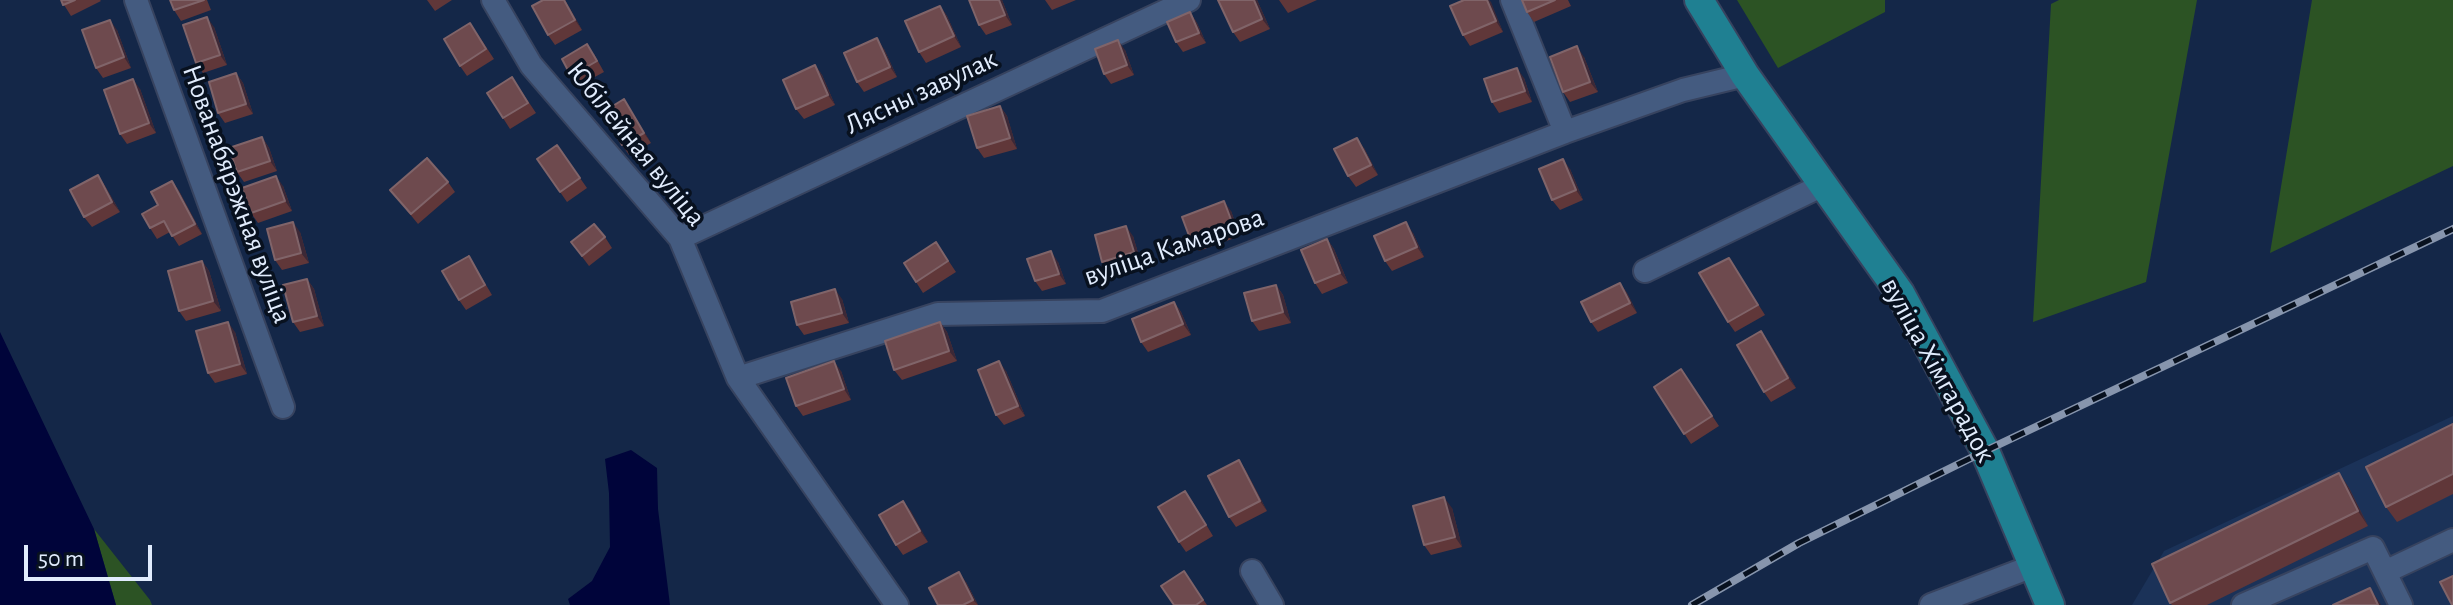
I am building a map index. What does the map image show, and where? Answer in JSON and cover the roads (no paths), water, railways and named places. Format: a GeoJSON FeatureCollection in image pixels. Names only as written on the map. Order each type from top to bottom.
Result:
{"type":"FeatureCollection","features":[{"type":"Feature","properties":{"kind":"main road","name":"вуліца Хімгарадок"},"geometry":{"type":"LineString","coordinates":[[1699,0],[1745,75],[1900,293],[1985,451],[2050,605]]}},
{"type":"Feature","properties":{"kind":"street","name":"Нованабярэжная вуліца"},"geometry":{"type":"LineString","coordinates":[[136,0],[283,407]]}},
{"type":"Feature","properties":{"kind":"street","name":"Юбілейная вуліца"},"geometry":{"type":"LineString","coordinates":[[493,0],[531,65],[680,238],[738,378]]}},
{"type":"Feature","properties":{"kind":"street","name":"Лясны завулак"},"geometry":{"type":"LineString","coordinates":[[680,238],[1189,0]]}},
{"type":"Feature","properties":{"kind":"street"},"geometry":{"type":"LineString","coordinates":[[1512,0],[1565,132]]}},
{"type":"Feature","properties":{"kind":"street","name":"вуліца Камарова"},"geometry":{"type":"LineString","coordinates":[[738,378],[938,314],[1102,311],[1565,132],[1683,90],[1745,75]]}},
{"type":"Feature","properties":{"kind":"street"},"geometry":{"type":"LineString","coordinates":[[1645,271],[1823,185]]}},
{"type":"Feature","properties":{"kind":"street"},"geometry":{"type":"LineString","coordinates":[[738,378],[897,605]]}},
{"type":"Feature","properties":{"kind":"street"},"geometry":{"type":"LineString","coordinates":[[2385,572],[2453,540]]}},
{"type":"Feature","properties":{"kind":"street"},"geometry":{"type":"LineString","coordinates":[[2243,605],[2373,548],[2401,605]]}},
{"type":"Feature","properties":{"kind":"street"},"geometry":{"type":"LineString","coordinates":[[1931,605],[2033,566]]}},
{"type":"Feature","properties":{"kind":"street"},"geometry":{"type":"LineString","coordinates":[[1252,571],[1272,605]]}},
{"type":"Feature","properties":{"kind":"railway"},"geometry":{"type":"LineString","coordinates":[[1692,605],[1799,543],[1985,451],[2453,229]]}}]}
